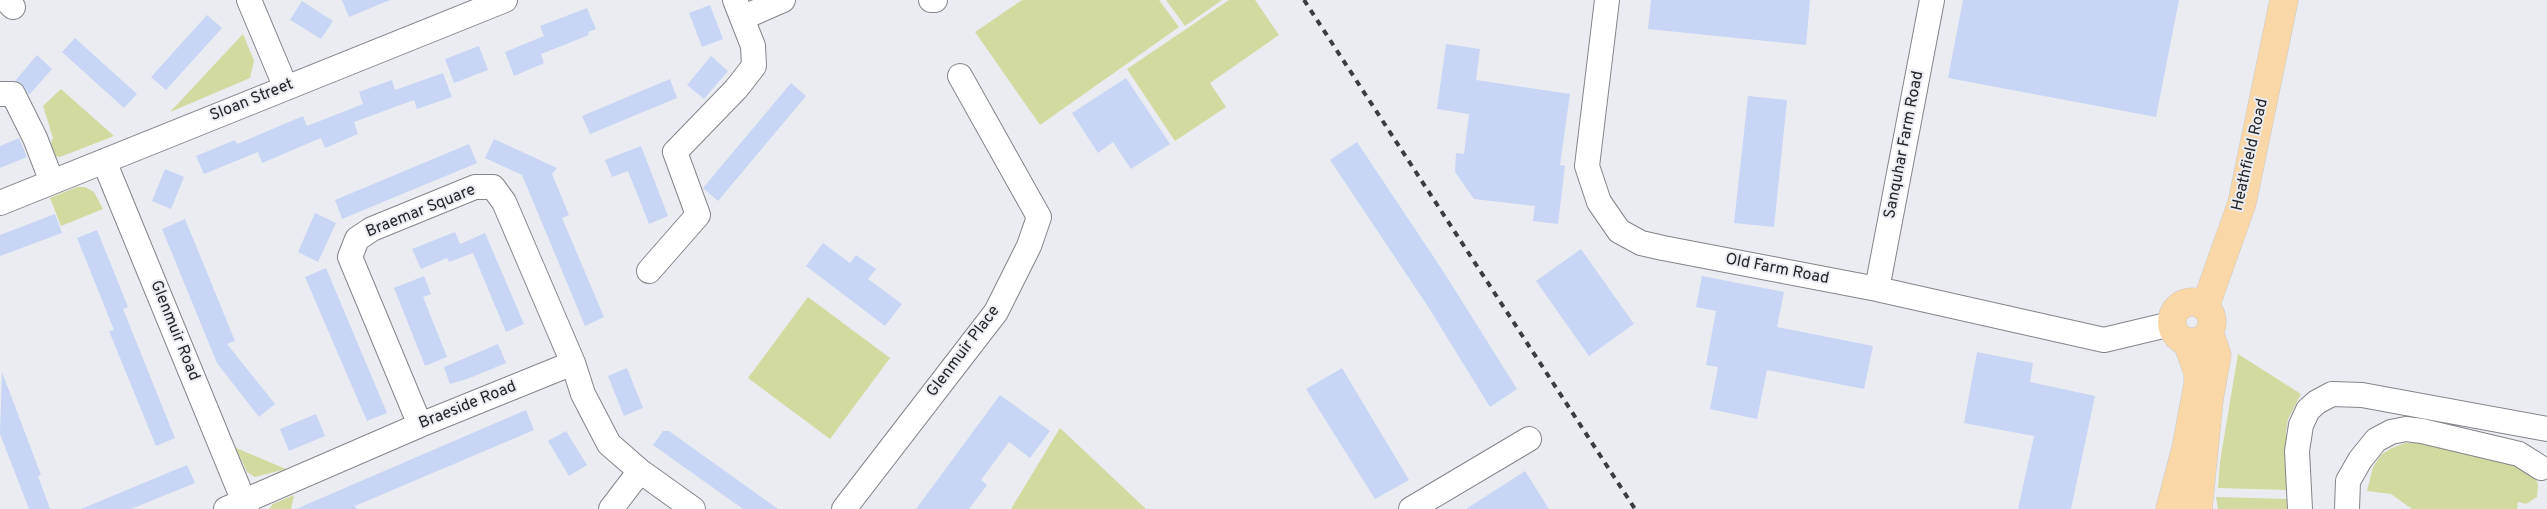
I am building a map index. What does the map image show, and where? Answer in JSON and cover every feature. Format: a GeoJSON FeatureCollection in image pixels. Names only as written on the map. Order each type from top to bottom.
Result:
{"type":"FeatureCollection","features":[{"type":"Feature","properties":{"kind":"main road","name":"Heathfield Road"},"geometry":{"type":"LineString","coordinates":[[2193,326],[2242,203],[2284,0]]}},
{"type":"Feature","properties":{"kind":"main road"},"geometry":{"type":"LineString","coordinates":[[2170,509],[2186,448],[2198,384],[2193,326]]}},
{"type":"Feature","properties":{"kind":"main road"},"geometry":{"type":"LineString","coordinates":[[2193,326],[2216,355],[2209,400],[2198,509]]}},
{"type":"Feature","properties":{"kind":"street"},"geometry":{"type":"LineString","coordinates":[[250,0],[286,88]]}},
{"type":"Feature","properties":{"kind":"street","name":"Sloan Street"},"geometry":{"type":"LineString","coordinates":[[0,203],[505,0]]}},
{"type":"Feature","properties":{"kind":"street"},"geometry":{"type":"LineString","coordinates":[[648,272],[698,215],[675,152],[754,66],[753,46],[738,9],[783,0]]}},
{"type":"Feature","properties":{"kind":"street"},"geometry":{"type":"LineString","coordinates":[[930,0],[936,0]]}},
{"type":"Feature","properties":{"kind":"street","name":"Old Farm Road"},"geometry":{"type":"LineString","coordinates":[[1608,0],[1587,166],[1599,202],[1619,231],[1641,243],[1877,289],[2104,340],[2193,326]]}},
{"type":"Feature","properties":{"kind":"street","name":"Sanquhar Farm Road"},"geometry":{"type":"LineString","coordinates":[[1877,289],[1932,0]]}},
{"type":"Feature","properties":{"kind":"street","name":"Glenmuir Place"},"geometry":{"type":"LineString","coordinates":[[844,509],[996,312],[1029,246],[1039,217],[960,76]]}},
{"type":"Feature","properties":{"kind":"street"},"geometry":{"type":"LineString","coordinates":[[0,94],[13,94],[23,111],[52,182]]}},
{"type":"Feature","properties":{"kind":"street","name":"Glenmuir Road"},"geometry":{"type":"LineString","coordinates":[[104,161],[239,506]]}},
{"type":"Feature","properties":{"kind":"street","name":"Braemar Square"},"geometry":{"type":"LineString","coordinates":[[420,425],[350,257],[357,239],[372,229],[475,187],[493,187],[504,202],[573,363]]}},
{"type":"Feature","properties":{"kind":"street"},"geometry":{"type":"LineString","coordinates":[[573,363],[583,394],[609,444],[640,470],[693,509]]}},
{"type":"Feature","properties":{"kind":"street","name":"Braeside Road"},"geometry":{"type":"LineString","coordinates":[[239,506],[420,425],[573,363]]}},
{"type":"Feature","properties":{"kind":"street"},"geometry":{"type":"LineString","coordinates":[[2300,509],[2297,451],[2301,425],[2308,410],[2317,402],[2332,394],[2362,395],[2547,429]]}},
{"type":"Feature","properties":{"kind":"street"},"geometry":{"type":"LineString","coordinates":[[2347,509],[2348,481],[2360,460],[2376,440],[2391,432],[2406,429],[2422,431],[2498,449],[2518,454],[2541,468]]}},
{"type":"Feature","properties":{"kind":"street"},"geometry":{"type":"LineString","coordinates":[[1411,509],[1529,440]]}},
{"type":"Feature","properties":{"kind":"street"},"geometry":{"type":"LineString","coordinates":[[611,509],[640,470]]}},
{"type":"Feature","properties":{"kind":"green space"},"geometry":{"type":"Polygon","coordinates":[[[1022,0],[1159,0],[1179,27],[1040,125],[975,32],[1022,0]]]}},
{"type":"Feature","properties":{"kind":"green space"},"geometry":{"type":"Polygon","coordinates":[[[1166,0],[1222,0],[1185,26],[1166,0]]]}},
{"type":"Feature","properties":{"kind":"green space"},"geometry":{"type":"Polygon","coordinates":[[[1229,0],[1255,0],[1279,35],[1210,83],[1226,107],[1175,141],[1127,69],[1229,0]]]}},
{"type":"Feature","properties":{"kind":"green space"},"geometry":{"type":"Polygon","coordinates":[[[243,34],[254,61],[250,78],[170,112],[243,34]]]}},
{"type":"Feature","properties":{"kind":"green space"},"geometry":{"type":"Polygon","coordinates":[[[61,89],[114,136],[60,157],[55,156],[50,146],[53,138],[43,106],[61,89]]]}},
{"type":"Feature","properties":{"kind":"green space"},"geometry":{"type":"Polygon","coordinates":[[[77,187],[85,187],[94,192],[103,209],[61,226],[50,198],[77,187]]]}},
{"type":"Feature","properties":{"kind":"green space"},"geometry":{"type":"Polygon","coordinates":[[[808,297],[890,358],[830,439],[748,378],[808,297]]]}},
{"type":"Feature","properties":{"kind":"green space"},"geometry":{"type":"Polygon","coordinates":[[[2238,354],[2301,394],[2288,419],[2286,432],[2288,490],[2218,488],[2220,462],[2238,354]]]}},
{"type":"Feature","properties":{"kind":"green space"},"geometry":{"type":"Polygon","coordinates":[[[1060,428],[1146,509],[1011,509],[1060,428]]]}},
{"type":"Feature","properties":{"kind":"green space"},"geometry":{"type":"Polygon","coordinates":[[[2405,443],[2419,443],[2517,465],[2529,470],[2536,479],[2538,485],[2537,497],[2526,504],[2518,502],[2517,509],[2412,509],[2391,494],[2367,491],[2373,467],[2381,455],[2405,443]]]}},
{"type":"Feature","properties":{"kind":"green space"},"geometry":{"type":"Polygon","coordinates":[[[236,448],[286,469],[255,477],[247,472],[236,448]]]}},
{"type":"Feature","properties":{"kind":"green space"},"geometry":{"type":"Polygon","coordinates":[[[294,495],[291,509],[269,509],[273,504],[294,495]]]}},
{"type":"Feature","properties":{"kind":"green space"},"geometry":{"type":"Polygon","coordinates":[[[2216,497],[2289,499],[2289,509],[2218,509],[2216,497]]]}},
{"type":"Feature","properties":{"kind":"building"},"geometry":{"type":"Polygon","coordinates":[[[342,0],[390,0],[349,17],[342,0]]]}},
{"type":"Feature","properties":{"kind":"building"},"geometry":{"type":"Polygon","coordinates":[[[1651,0],[1810,0],[1806,45],[1648,29],[1651,0]]]}},
{"type":"Feature","properties":{"kind":"building"},"geometry":{"type":"Polygon","coordinates":[[[1963,0],[2179,0],[2156,117],[1948,78],[1963,0]]]}},
{"type":"Feature","properties":{"kind":"building"},"geometry":{"type":"Polygon","coordinates":[[[302,1],[333,21],[321,39],[290,20],[302,1]]]}},
{"type":"Feature","properties":{"kind":"building"},"geometry":{"type":"Polygon","coordinates":[[[710,5],[723,39],[702,47],[689,13],[710,5]]]}},
{"type":"Feature","properties":{"kind":"building"},"geometry":{"type":"Polygon","coordinates":[[[587,8],[596,29],[588,32],[589,35],[541,54],[544,63],[514,76],[505,52],[544,36],[540,26],[587,8]]]}},
{"type":"Feature","properties":{"kind":"building"},"geometry":{"type":"Polygon","coordinates":[[[207,15],[222,28],[166,90],[151,77],[207,15]]]}},
{"type":"Feature","properties":{"kind":"building"},"geometry":{"type":"Polygon","coordinates":[[[75,38],[137,94],[124,108],[62,52],[75,38]]]}},
{"type":"Feature","properties":{"kind":"building"},"geometry":{"type":"Polygon","coordinates":[[[1446,44],[1480,49],[1476,80],[1570,94],[1560,165],[1565,166],[1558,224],[1533,221],[1535,206],[1474,199],[1455,172],[1456,153],[1464,154],[1469,114],[1437,109],[1446,44]]]}},
{"type":"Feature","properties":{"kind":"building"},"geometry":{"type":"Polygon","coordinates":[[[479,46],[488,70],[454,83],[445,59],[479,46]]]}},
{"type":"Feature","properties":{"kind":"building"},"geometry":{"type":"Polygon","coordinates":[[[37,55],[52,69],[29,95],[21,83],[15,81],[37,55]]]}},
{"type":"Feature","properties":{"kind":"building"},"geometry":{"type":"Polygon","coordinates":[[[711,56],[728,71],[704,99],[687,85],[711,56]]]}},
{"type":"Feature","properties":{"kind":"building"},"geometry":{"type":"Polygon","coordinates":[[[443,73],[452,97],[417,109],[414,100],[354,122],[358,134],[325,148],[321,138],[262,163],[258,152],[204,174],[196,156],[235,140],[237,144],[303,116],[307,126],[363,104],[359,92],[392,80],[395,90],[443,73]]]}},
{"type":"Feature","properties":{"kind":"building"},"geometry":{"type":"Polygon","coordinates":[[[1126,78],[1170,144],[1131,169],[1113,142],[1098,153],[1072,113],[1126,78]]]}},
{"type":"Feature","properties":{"kind":"building"},"geometry":{"type":"Polygon","coordinates":[[[670,79],[677,98],[590,134],[582,116],[670,79]]]}},
{"type":"Feature","properties":{"kind":"building"},"geometry":{"type":"Polygon","coordinates":[[[791,83],[806,96],[718,201],[703,188],[791,83]]]}},
{"type":"Feature","properties":{"kind":"building"},"geometry":{"type":"Polygon","coordinates":[[[1748,96],[1787,100],[1774,227],[1734,223],[1748,96]]]}},
{"type":"Feature","properties":{"kind":"building"},"geometry":{"type":"Polygon","coordinates":[[[19,138],[27,157],[0,168],[0,146],[19,138]]]}},
{"type":"Feature","properties":{"kind":"building"},"geometry":{"type":"Polygon","coordinates":[[[494,139],[557,168],[552,174],[569,215],[562,218],[604,317],[585,326],[522,175],[485,158],[494,139]]]}},
{"type":"Feature","properties":{"kind":"building"},"geometry":{"type":"Polygon","coordinates":[[[1357,142],[1445,274],[1517,389],[1490,407],[1427,305],[1330,160],[1357,142]]]}},
{"type":"Feature","properties":{"kind":"building"},"geometry":{"type":"Polygon","coordinates":[[[469,144],[477,163],[342,219],[335,200],[469,144]]]}},
{"type":"Feature","properties":{"kind":"building"},"geometry":{"type":"Polygon","coordinates":[[[641,146],[668,216],[649,224],[628,171],[612,177],[605,160],[641,146]]]}},
{"type":"Feature","properties":{"kind":"building"},"geometry":{"type":"Polygon","coordinates":[[[165,169],[184,177],[171,209],[152,201],[165,169]]]}},
{"type":"Feature","properties":{"kind":"building"},"geometry":{"type":"Polygon","coordinates":[[[315,213],[336,223],[318,262],[298,252],[315,213]]]}},
{"type":"Feature","properties":{"kind":"building"},"geometry":{"type":"Polygon","coordinates":[[[55,214],[62,233],[0,256],[0,235],[55,214]]]}},
{"type":"Feature","properties":{"kind":"building"},"geometry":{"type":"Polygon","coordinates":[[[185,219],[235,341],[227,344],[275,404],[259,417],[217,363],[162,229],[185,219]]]}},
{"type":"Feature","properties":{"kind":"building"},"geometry":{"type":"Polygon","coordinates":[[[97,230],[128,307],[123,309],[175,438],[156,446],[109,331],[114,330],[77,238],[97,230]]]}},
{"type":"Feature","properties":{"kind":"building"},"geometry":{"type":"Polygon","coordinates":[[[455,232],[460,244],[485,233],[524,324],[506,332],[473,253],[449,262],[447,258],[421,269],[412,249],[455,232]]]}},
{"type":"Feature","properties":{"kind":"building"},"geometry":{"type":"Polygon","coordinates":[[[823,243],[850,263],[856,255],[876,269],[868,279],[902,304],[885,326],[806,266],[823,243]]]}},
{"type":"Feature","properties":{"kind":"building"},"geometry":{"type":"Polygon","coordinates":[[[1581,249],[1634,324],[1589,356],[1536,281],[1581,249]]]}},
{"type":"Feature","properties":{"kind":"building"},"geometry":{"type":"Polygon","coordinates":[[[326,268],[387,413],[367,421],[305,277],[326,268]]]}},
{"type":"Feature","properties":{"kind":"building"},"geometry":{"type":"Polygon","coordinates":[[[424,276],[431,294],[423,297],[447,357],[425,366],[394,288],[424,276]]]}},
{"type":"Feature","properties":{"kind":"building"},"geometry":{"type":"Polygon","coordinates":[[[1702,276],[1784,292],[1777,327],[1873,346],[1864,389],[1767,370],[1757,419],[1710,409],[1718,367],[1706,365],[1716,311],[1696,307],[1702,276]]]}},
{"type":"Feature","properties":{"kind":"building"},"geometry":{"type":"Polygon","coordinates":[[[498,344],[506,363],[450,384],[444,367],[498,344]]]}},
{"type":"Feature","properties":{"kind":"building"},"geometry":{"type":"Polygon","coordinates":[[[1977,352],[2033,363],[2030,382],[2095,396],[2071,509],[2018,509],[2034,436],[1964,423],[1977,352]]]}},
{"type":"Feature","properties":{"kind":"building"},"geometry":{"type":"Polygon","coordinates":[[[627,368],[643,408],[624,416],[608,376],[627,368]]]}},
{"type":"Feature","properties":{"kind":"building"},"geometry":{"type":"Polygon","coordinates":[[[1342,368],[1409,480],[1375,499],[1306,389],[1342,368]]]}},
{"type":"Feature","properties":{"kind":"building"},"geometry":{"type":"Polygon","coordinates":[[[2,372],[41,475],[38,476],[50,509],[29,509],[0,434],[2,372]]]}},
{"type":"Feature","properties":{"kind":"building"},"geometry":{"type":"Polygon","coordinates":[[[1000,395],[1050,431],[1030,458],[1009,442],[981,480],[987,485],[969,509],[916,509],[1000,395]]]}},
{"type":"Feature","properties":{"kind":"building"},"geometry":{"type":"Polygon","coordinates":[[[526,410],[534,430],[355,506],[357,509],[296,509],[526,410]]]}},
{"type":"Feature","properties":{"kind":"building"},"geometry":{"type":"Polygon","coordinates":[[[316,414],[325,436],[289,451],[280,429],[316,414]]]}},
{"type":"Feature","properties":{"kind":"building"},"geometry":{"type":"Polygon","coordinates":[[[566,431],[587,465],[569,476],[548,441],[566,431]]]}},
{"type":"Feature","properties":{"kind":"building"},"geometry":{"type":"Polygon","coordinates":[[[663,431],[669,431],[778,509],[743,509],[653,445],[663,431]]]}},
{"type":"Feature","properties":{"kind":"building"},"geometry":{"type":"Polygon","coordinates":[[[187,465],[195,483],[131,509],[81,509],[187,465]]]}},
{"type":"Feature","properties":{"kind":"building"},"geometry":{"type":"Polygon","coordinates":[[[1525,471],[1549,509],[1466,509],[1525,471]]]}},
{"type":"Feature","properties":{"kind":"railway"},"geometry":{"type":"LineString","coordinates":[[1304,0],[1635,509]]}}]}
